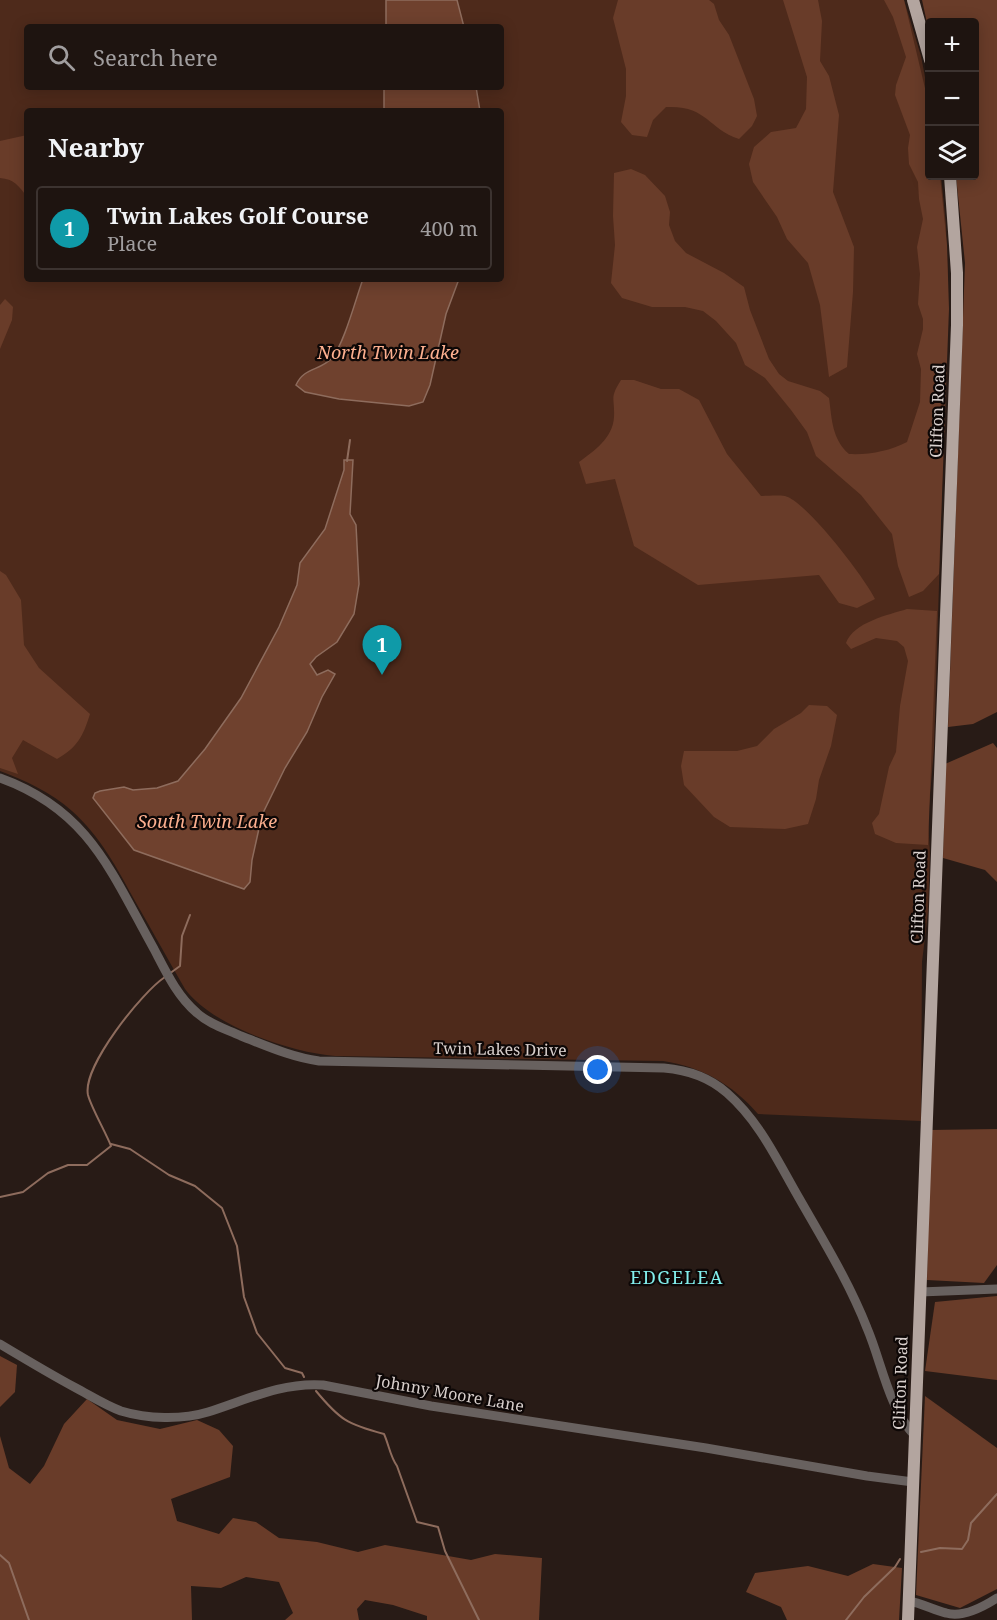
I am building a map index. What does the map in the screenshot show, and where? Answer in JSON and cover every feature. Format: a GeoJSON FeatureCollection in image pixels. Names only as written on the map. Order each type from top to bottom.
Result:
{"type":"FeatureCollection","features":[{"type":"Feature","properties":{"kind":"main road"},"geometry":{"type":"LineString","coordinates":[[913,0],[925,42]]}},
{"type":"Feature","properties":{"kind":"main road","name":"Clifton Road"},"geometry":{"type":"LineString","coordinates":[[908,1620],[957,325],[957,273],[950,180]]}},
{"type":"Feature","properties":{"kind":"street","name":"Twin Lakes Drive"},"geometry":{"type":"LineString","coordinates":[[0,778],[21,786],[48,801],[83,832],[114,878],[172,982],[189,1006],[204,1019],[302,1058],[350,1062],[664,1068],[688,1072],[712,1082],[744,1108],[766,1138],[852,1294],[868,1329],[900,1417],[915,1436]]}},
{"type":"Feature","properties":{"kind":"street"},"geometry":{"type":"LineString","coordinates":[[920,1292],[997,1289]]}},
{"type":"Feature","properties":{"kind":"street","name":"Johnny Moore Lane"},"geometry":{"type":"LineString","coordinates":[[0,1344],[102,1402],[135,1414],[166,1417],[195,1415],[275,1390],[306,1385],[324,1385],[431,1406],[913,1482]]}},
{"type":"Feature","properties":{"kind":"street"},"geometry":{"type":"LineString","coordinates":[[908,1601],[954,1615],[978,1608],[997,1598]]}},
{"type":"Feature","properties":{"kind":"shaded area"},"geometry":{"type":"Polygon","coordinates":[[[0,0],[904,0],[925,77],[925,180],[941,180],[946,225],[948,290],[934,748],[928,819],[930,854],[928,912],[922,962],[921,1121],[758,1114],[738,1094],[715,1078],[691,1068],[663,1061],[335,1056],[296,1049],[253,1035],[214,1015],[185,989],[115,865],[99,842],[64,804],[47,793],[0,771],[0,0]]]}},
{"type":"Feature","properties":{"kind":"shaded area"},"geometry":{"type":"Polygon","coordinates":[[[618,0],[709,0],[714,4],[754,99],[757,116],[752,126],[739,139],[720,129],[699,113],[680,107],[666,107],[653,120],[647,137],[632,135],[621,122],[626,96],[626,69],[613,18],[618,0]]]}},
{"type":"Feature","properties":{"kind":"shaded area"},"geometry":{"type":"Polygon","coordinates":[[[783,0],[818,0],[822,21],[820,61],[829,76],[839,115],[833,192],[854,247],[853,292],[847,367],[829,377],[820,305],[808,263],[787,239],[777,217],[753,182],[749,164],[754,147],[771,132],[796,128],[806,109],[807,77],[783,0]]]}},
{"type":"Feature","properties":{"kind":"shaded area"},"geometry":{"type":"Polygon","coordinates":[[[884,0],[904,0],[925,88],[925,180],[940,180],[947,245],[949,309],[939,574],[923,591],[909,597],[898,566],[892,534],[861,495],[816,456],[807,432],[791,410],[765,378],[745,365],[736,343],[716,321],[703,311],[685,307],[652,307],[622,298],[611,283],[615,245],[614,173],[631,169],[645,175],[665,196],[670,212],[669,225],[675,241],[686,253],[724,273],[744,287],[750,310],[769,359],[779,374],[788,381],[820,391],[829,398],[836,435],[849,454],[879,452],[907,442],[920,402],[921,369],[917,354],[923,319],[918,304],[920,274],[917,247],[923,219],[918,182],[909,164],[910,135],[895,95],[896,85],[906,57],[893,17],[884,0]]]}},
{"type":"Feature","properties":{"kind":"shaded area"},"geometry":{"type":"Polygon","coordinates":[[[922,0],[997,0],[997,712],[973,724],[948,727],[965,263],[956,180],[979,180],[979,18],[926,18],[922,0]]]}},
{"type":"Feature","properties":{"kind":"shaded area"},"geometry":{"type":"Polygon","coordinates":[[[24,136],[24,194],[16,184],[0,178],[0,141],[24,136]]]}},
{"type":"Feature","properties":{"kind":"shaded area"},"geometry":{"type":"Polygon","coordinates":[[[5,299],[13,307],[12,320],[0,349],[0,305],[5,299]]]}},
{"type":"Feature","properties":{"kind":"shaded area"},"geometry":{"type":"Polygon","coordinates":[[[621,380],[634,380],[661,389],[679,389],[699,400],[727,454],[761,496],[785,496],[807,511],[848,558],[875,599],[857,608],[839,603],[819,575],[698,585],[634,546],[615,479],[586,484],[579,462],[602,443],[610,431],[614,417],[614,395],[621,380]]]}},
{"type":"Feature","properties":{"kind":"shaded area"},"geometry":{"type":"Polygon","coordinates":[[[0,571],[6,575],[21,600],[24,645],[39,668],[90,714],[79,740],[57,759],[23,740],[12,758],[18,774],[0,768],[0,571]]]}},
{"type":"Feature","properties":{"kind":"shaded area"},"geometry":{"type":"Polygon","coordinates":[[[907,609],[937,611],[928,845],[896,843],[875,834],[872,823],[879,814],[889,767],[896,752],[900,706],[908,661],[904,647],[897,641],[876,638],[851,649],[846,643],[856,630],[864,625],[907,609]]]}},
{"type":"Feature","properties":{"kind":"shaded area"},"geometry":{"type":"Polygon","coordinates":[[[809,705],[827,706],[837,715],[831,746],[819,780],[808,824],[785,829],[730,827],[714,817],[684,785],[681,766],[684,751],[737,751],[757,746],[774,729],[801,713],[809,705]]]}},
{"type":"Feature","properties":{"kind":"shaded area"},"geometry":{"type":"Polygon","coordinates":[[[993,743],[997,748],[997,882],[985,870],[943,858],[945,764],[993,743]]]}},
{"type":"Feature","properties":{"kind":"shaded area"},"geometry":{"type":"Polygon","coordinates":[[[997,1129],[997,1265],[984,1283],[927,1280],[930,1130],[997,1129]]]}},
{"type":"Feature","properties":{"kind":"shaded area"},"geometry":{"type":"Polygon","coordinates":[[[997,1296],[997,1380],[925,1371],[935,1302],[997,1296]]]}},
{"type":"Feature","properties":{"kind":"shaded area"},"geometry":{"type":"Polygon","coordinates":[[[0,1356],[17,1365],[15,1392],[0,1407],[0,1356]]]}},
{"type":"Feature","properties":{"kind":"shaded area"},"geometry":{"type":"Polygon","coordinates":[[[925,1396],[997,1448],[997,1589],[960,1608],[916,1595],[925,1396]]]}},
{"type":"Feature","properties":{"kind":"shaded area"},"geometry":{"type":"Polygon","coordinates":[[[87,1399],[117,1420],[160,1429],[197,1420],[219,1430],[233,1446],[230,1477],[171,1499],[177,1521],[219,1534],[233,1518],[256,1522],[279,1538],[317,1542],[358,1552],[385,1545],[471,1560],[495,1554],[542,1558],[539,1620],[427,1620],[427,1616],[393,1605],[365,1600],[357,1609],[359,1620],[285,1620],[293,1613],[279,1582],[246,1577],[221,1588],[191,1586],[192,1620],[0,1620],[0,1436],[9,1468],[30,1484],[44,1466],[64,1424],[87,1399]]]}},
{"type":"Feature","properties":{"kind":"shaded area"},"geometry":{"type":"Polygon","coordinates":[[[873,1564],[902,1568],[899,1620],[787,1620],[781,1607],[746,1592],[755,1573],[808,1566],[848,1576],[873,1564]]]}},
{"type":"Feature","properties":{"kind":"water"},"geometry":{"type":"Polygon","coordinates":[[[386,0],[457,0],[463,24],[386,24],[386,0]]]}},
{"type":"Feature","properties":{"kind":"water"},"geometry":{"type":"Polygon","coordinates":[[[384,90],[476,90],[480,108],[384,108],[384,90]]]}},
{"type":"Feature","properties":{"kind":"water","name":"North Twin Lake"},"geometry":{"type":"Polygon","coordinates":[[[362,282],[458,282],[446,314],[430,385],[423,402],[409,406],[339,399],[305,392],[296,385],[303,375],[332,358],[345,332],[362,282]]]}},
{"type":"Feature","properties":{"kind":"water","name":"South Twin Lake"},"geometry":{"type":"Polygon","coordinates":[[[344,460],[353,460],[350,514],[356,525],[359,584],[354,614],[337,642],[310,664],[317,675],[328,670],[335,674],[307,732],[285,768],[262,815],[252,860],[250,882],[244,889],[134,850],[93,798],[95,793],[124,787],[133,790],[157,788],[178,781],[205,749],[241,698],[279,627],[297,585],[300,563],[325,529],[344,470],[344,460]]]}},
{"type":"Feature","properties":{"kind":"waterway"},"geometry":{"type":"LineString","coordinates":[[347,461],[350,440]]}},
{"type":"Feature","properties":{"kind":"waterway"},"geometry":{"type":"LineString","coordinates":[[169,974],[180,966],[182,936],[190,915]]}},
{"type":"Feature","properties":{"kind":"waterway"},"geometry":{"type":"LineString","coordinates":[[0,1197],[23,1192],[48,1173],[68,1165],[87,1165],[111,1146],[88,1095],[94,1067],[129,1014],[142,998],[165,977]]}},
{"type":"Feature","properties":{"kind":"waterway"},"geometry":{"type":"LineString","coordinates":[[111,1144],[130,1149],[169,1175],[195,1186],[222,1208],[237,1246],[244,1297],[257,1333],[285,1368],[302,1373],[304,1377]]}},
{"type":"Feature","properties":{"kind":"waterway"},"geometry":{"type":"LineString","coordinates":[[316,1391],[345,1420],[384,1434],[417,1522],[438,1527],[445,1551],[479,1620]]}},
{"type":"Feature","properties":{"kind":"waterway"},"geometry":{"type":"LineString","coordinates":[[921,1552],[940,1548],[962,1549],[968,1540],[971,1523],[997,1494]]}},
{"type":"Feature","properties":{"kind":"waterway"},"geometry":{"type":"LineString","coordinates":[[0,1555],[9,1563],[29,1620]]}},
{"type":"Feature","properties":{"kind":"waterway"},"geometry":{"type":"LineString","coordinates":[[846,1620],[900,1559]]}},
{"type":"Feature","properties":{"kind":"place","name":"Twin Lakes Golf Course"},"geometry":{"type":"Point","coordinates":[382,675]}},
{"type":"Feature","properties":{"kind":"district","name":"EDGELEA"},"geometry":{"type":"Point","coordinates":[677,1278]}}]}
